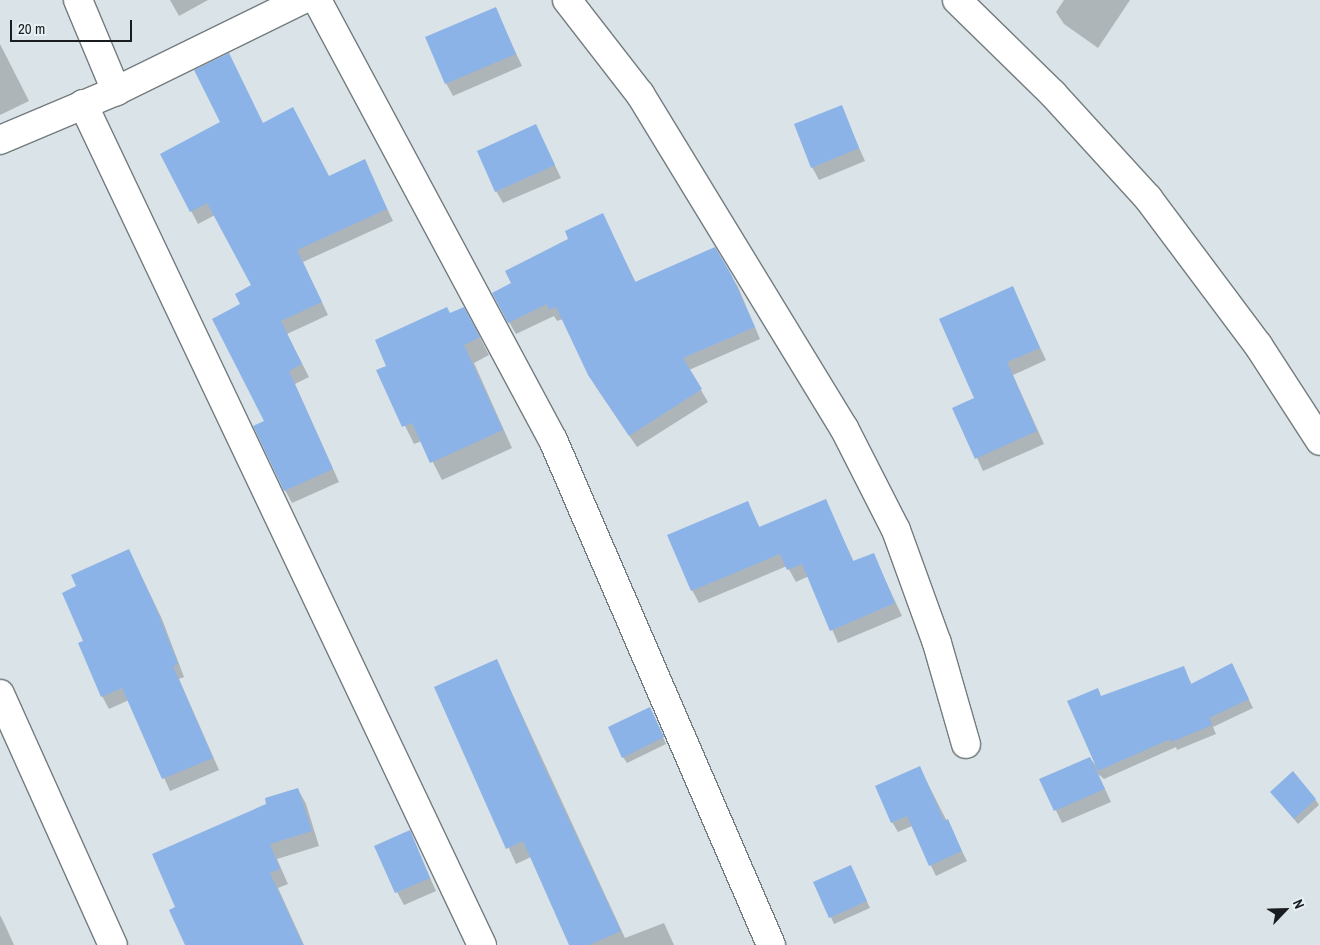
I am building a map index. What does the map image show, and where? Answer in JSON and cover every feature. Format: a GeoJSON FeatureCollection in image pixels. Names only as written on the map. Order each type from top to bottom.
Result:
{"type":"FeatureCollection","features":[{"type":"Feature","properties":{"kind":"street"},"geometry":{"type":"LineString","coordinates":[[78,0],[116,91]]}},
{"type":"Feature","properties":{"kind":"street"},"geometry":{"type":"LineString","coordinates":[[0,140],[116,91],[302,0]]}},
{"type":"Feature","properties":{"kind":"street"},"geometry":{"type":"LineString","coordinates":[[317,0],[553,440],[771,945]]}},
{"type":"Feature","properties":{"kind":"street"},"geometry":{"type":"LineString","coordinates":[[568,0],[640,94],[844,428],[896,530],[937,643],[966,744]]}},
{"type":"Feature","properties":{"kind":"street"},"geometry":{"type":"LineString","coordinates":[[957,0],[1053,94],[1148,198],[1258,345],[1320,442]]}},
{"type":"Feature","properties":{"kind":"street"},"geometry":{"type":"LineString","coordinates":[[83,104],[482,945]]}},
{"type":"Feature","properties":{"kind":"street"},"geometry":{"type":"LineString","coordinates":[[0,694],[113,945]]}},
{"type":"Feature","properties":{"kind":"building"},"geometry":{"type":"Polygon","coordinates":[[[496,7],[516,54],[445,84],[425,37],[496,7]]]}},
{"type":"Feature","properties":{"kind":"building"},"geometry":{"type":"Polygon","coordinates":[[[229,53],[263,123],[293,107],[329,176],[365,159],[387,209],[297,250],[322,302],[281,321],[302,364],[289,371],[333,469],[284,491],[253,426],[264,421],[212,319],[240,304],[235,294],[251,285],[207,203],[190,212],[160,154],[220,122],[194,70],[229,53]]]}},
{"type":"Feature","properties":{"kind":"building"},"geometry":{"type":"Polygon","coordinates":[[[842,105],[859,148],[811,168],[794,124],[842,105]]]}},
{"type":"Feature","properties":{"kind":"building"},"geometry":{"type":"Polygon","coordinates":[[[536,124],[555,165],[495,192],[477,151],[536,124]]]}},
{"type":"Feature","properties":{"kind":"building"},"geometry":{"type":"Polygon","coordinates":[[[603,213],[635,282],[715,247],[731,274],[755,327],[683,358],[702,389],[629,436],[588,375],[556,307],[549,310],[547,304],[508,323],[492,293],[511,283],[505,271],[568,239],[565,231],[603,213]]]}},
{"type":"Feature","properties":{"kind":"building"},"geometry":{"type":"Polygon","coordinates":[[[1013,286],[1040,348],[1007,362],[1037,431],[975,459],[952,408],[974,398],[939,319],[1013,286]]]}},
{"type":"Feature","properties":{"kind":"building"},"geometry":{"type":"Polygon","coordinates":[[[447,307],[450,313],[464,307],[480,337],[464,345],[503,430],[430,463],[412,423],[402,427],[376,370],[386,366],[375,340],[447,307]]]}},
{"type":"Feature","properties":{"kind":"building"},"geometry":{"type":"Polygon","coordinates":[[[826,499],[853,561],[874,553],[895,603],[830,631],[802,564],[787,570],[780,554],[691,591],[667,535],[748,501],[759,527],[826,499]]]}},
{"type":"Feature","properties":{"kind":"building"},"geometry":{"type":"Polygon","coordinates":[[[129,549],[155,606],[178,664],[173,666],[213,758],[162,779],[122,688],[101,697],[78,643],[83,641],[62,593],[76,586],[71,575],[129,549]]]}},
{"type":"Feature","properties":{"kind":"building"},"geometry":{"type":"Polygon","coordinates":[[[497,659],[544,767],[621,931],[589,945],[569,945],[523,841],[506,849],[434,687],[497,659]]]}},
{"type":"Feature","properties":{"kind":"building"},"geometry":{"type":"Polygon","coordinates":[[[1232,663],[1249,699],[1209,718],[1212,725],[1171,742],[1170,739],[1098,771],[1067,701],[1098,688],[1101,696],[1184,666],[1191,684],[1232,663]]]}},
{"type":"Feature","properties":{"kind":"building"},"geometry":{"type":"Polygon","coordinates":[[[650,707],[664,737],[622,758],[608,727],[650,707]]]}},
{"type":"Feature","properties":{"kind":"building"},"geometry":{"type":"Polygon","coordinates":[[[1090,757],[1105,789],[1054,811],[1039,779],[1090,757]]]}},
{"type":"Feature","properties":{"kind":"building"},"geometry":{"type":"Polygon","coordinates":[[[920,766],[944,821],[948,819],[962,851],[929,866],[907,816],[891,823],[875,786],[920,766]]]}},
{"type":"Feature","properties":{"kind":"building"},"geometry":{"type":"Polygon","coordinates":[[[1293,771],[1316,799],[1294,819],[1270,792],[1293,771]]]}},
{"type":"Feature","properties":{"kind":"building"},"geometry":{"type":"Polygon","coordinates":[[[298,788],[312,831],[270,844],[280,869],[270,873],[303,945],[185,945],[169,910],[175,907],[152,854],[266,804],[265,798],[298,788]]]}},
{"type":"Feature","properties":{"kind":"building"},"geometry":{"type":"Polygon","coordinates":[[[410,830],[430,878],[395,893],[374,846],[410,830]]]}},
{"type":"Feature","properties":{"kind":"building"},"geometry":{"type":"Polygon","coordinates":[[[851,865],[867,901],[829,918],[813,882],[851,865]]]}}]}
